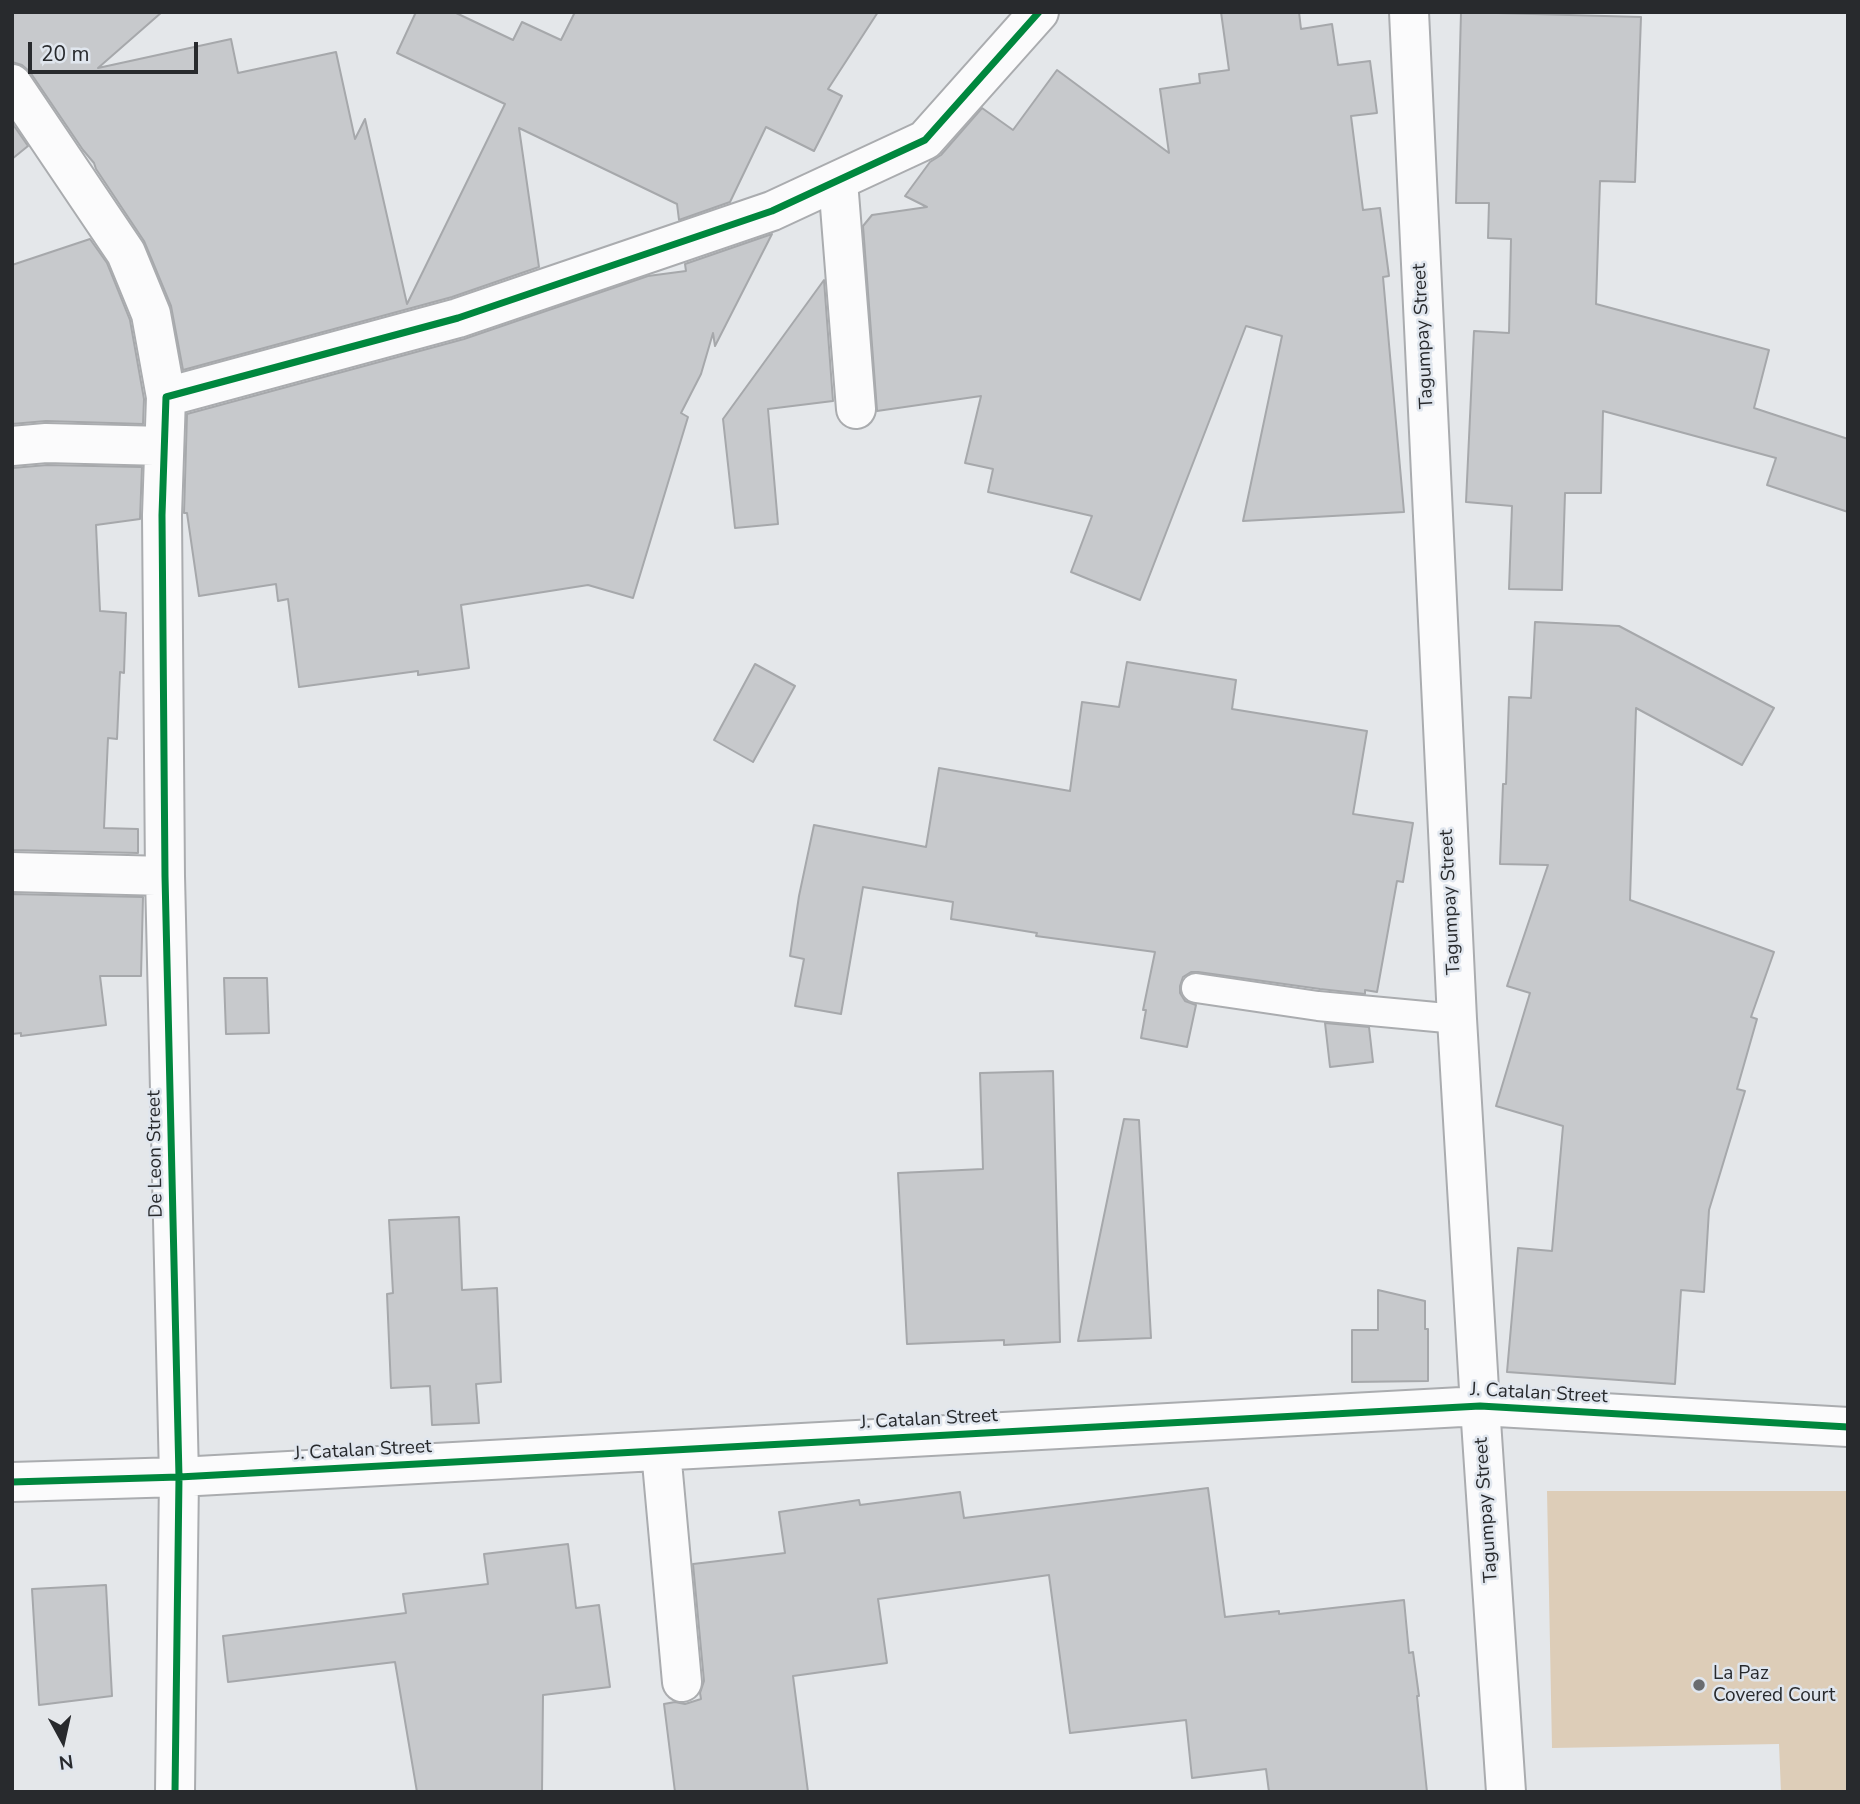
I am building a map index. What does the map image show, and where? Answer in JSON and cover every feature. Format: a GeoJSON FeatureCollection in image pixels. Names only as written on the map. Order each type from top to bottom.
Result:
{"type":"FeatureCollection","features":[{"type":"Feature","properties":{"kind":"street"},"geometry":{"type":"LineString","coordinates":[[166,397],[458,318],[772,211],[925,140],[1039,12]]}},
{"type":"Feature","properties":{"kind":"street","name":"Tagumpay Street"},"geometry":{"type":"LineString","coordinates":[[1409,12],[1457,1019],[1506,1792]]}},
{"type":"Feature","properties":{"kind":"street","name":"De Leon Street"},"geometry":{"type":"LineString","coordinates":[[12,84],[126,253],[151,314],[166,397],[162,515],[165,876],[179,1477],[175,1792]]}},
{"type":"Feature","properties":{"kind":"street"},"geometry":{"type":"LineString","coordinates":[[838,181],[856,409]]}},
{"type":"Feature","properties":{"kind":"street"},"geometry":{"type":"LineString","coordinates":[[12,446],[46,443],[164,446]]}},
{"type":"Feature","properties":{"kind":"street"},"geometry":{"type":"LineString","coordinates":[[12,872],[165,876]]}},
{"type":"Feature","properties":{"kind":"street","name":"J. Catalan Street"},"geometry":{"type":"LineString","coordinates":[[12,1482],[179,1477],[1480,1406],[1848,1427]]}},
{"type":"Feature","properties":{"kind":"street"},"geometry":{"type":"LineString","coordinates":[[661,1451],[682,1682]]}},
{"type":"Feature","properties":{"kind":"lane"},"geometry":{"type":"LineString","coordinates":[[1196,988],[1318,1006],[1457,1019]]}},
{"type":"Feature","properties":{"kind":"shaded area","name":"La Paz Covered Court"},"geometry":{"type":"Polygon","coordinates":[[[1547,1491],[1848,1491],[1848,1792],[1781,1792],[1779,1744],[1552,1748],[1547,1491]]]}},
{"type":"Feature","properties":{"kind":"building"},"geometry":{"type":"Polygon","coordinates":[[[12,12],[162,12],[98,68],[231,39],[238,73],[336,52],[355,139],[365,119],[407,304],[505,104],[397,53],[416,12],[454,12],[513,40],[522,22],[561,40],[575,12],[878,12],[828,89],[842,96],[814,151],[766,127],[730,202],[679,220],[677,204],[519,128],[539,267],[452,297],[183,370],[171,306],[144,241],[94,163],[30,72],[22,65],[12,62],[12,12]]]}},
{"type":"Feature","properties":{"kind":"building"},"geometry":{"type":"Polygon","coordinates":[[[1221,12],[1299,12],[1301,29],[1332,24],[1338,65],[1370,61],[1377,113],[1351,116],[1363,210],[1380,208],[1389,276],[1383,277],[1404,512],[1243,521],[1282,336],[1246,326],[1140,600],[1071,572],[1092,516],[988,492],[993,469],[965,463],[981,396],[877,411],[863,226],[872,215],[927,207],[905,196],[930,162],[941,155],[982,108],[1013,130],[1057,70],[1169,153],[1160,89],[1200,83],[1199,74],[1229,70],[1221,12]]]}},
{"type":"Feature","properties":{"kind":"building"},"geometry":{"type":"Polygon","coordinates":[[[1461,12],[1641,17],[1635,182],[1600,181],[1596,304],[1769,350],[1754,408],[1848,439],[1848,512],[1767,485],[1776,458],[1603,411],[1601,493],[1565,493],[1562,590],[1509,589],[1512,506],[1466,502],[1474,331],[1509,333],[1511,239],[1488,238],[1489,203],[1456,203],[1461,12]]]}},
{"type":"Feature","properties":{"kind":"building"},"geometry":{"type":"Polygon","coordinates":[[[12,123],[28,146],[12,159],[12,123]]]}},
{"type":"Feature","properties":{"kind":"building"},"geometry":{"type":"Polygon","coordinates":[[[772,234],[715,346],[713,333],[701,374],[681,413],[688,417],[633,598],[588,585],[461,605],[469,668],[418,675],[418,671],[299,687],[288,599],[278,601],[276,584],[199,596],[187,513],[184,513],[187,414],[464,339],[648,276],[686,271],[685,264],[772,234]]]}},
{"type":"Feature","properties":{"kind":"building"},"geometry":{"type":"Polygon","coordinates":[[[90,239],[107,263],[130,320],[144,399],[143,424],[46,421],[12,424],[12,265],[90,239]]]}},
{"type":"Feature","properties":{"kind":"building"},"geometry":{"type":"Polygon","coordinates":[[[824,280],[833,401],[768,409],[778,524],[735,528],[723,419],[824,280]]]}},
{"type":"Feature","properties":{"kind":"building"},"geometry":{"type":"Polygon","coordinates":[[[47,465],[142,467],[140,519],[96,525],[100,611],[126,613],[124,673],[120,672],[117,739],[108,738],[104,828],[138,829],[138,853],[12,850],[12,468],[47,465]]]}},
{"type":"Feature","properties":{"kind":"building"},"geometry":{"type":"Polygon","coordinates":[[[1535,622],[1619,626],[1774,708],[1742,765],[1636,708],[1630,900],[1774,952],[1751,1017],[1757,1019],[1737,1089],[1745,1091],[1709,1210],[1704,1292],[1681,1290],[1675,1384],[1507,1372],[1518,1248],[1552,1251],[1563,1126],[1496,1106],[1530,993],[1507,986],[1548,865],[1500,864],[1509,697],[1531,698],[1535,622]]]}},
{"type":"Feature","properties":{"kind":"building"},"geometry":{"type":"Polygon","coordinates":[[[1127,662],[1236,680],[1232,709],[1367,731],[1353,814],[1413,823],[1403,882],[1397,881],[1377,992],[1365,990],[1365,994],[1191,972],[1183,977],[1180,986],[1180,993],[1185,1001],[1196,1005],[1187,1047],[1141,1038],[1146,1010],[1143,1010],[1155,952],[1036,936],[1037,933],[951,919],[953,902],[863,887],[841,1014],[795,1006],[804,959],[790,956],[814,825],[926,847],[939,768],[1070,791],[1082,702],[1119,707],[1127,662]]]}},
{"type":"Feature","properties":{"kind":"building"},"geometry":{"type":"Polygon","coordinates":[[[755,664],[795,686],[753,762],[714,740],[755,664]]]}},
{"type":"Feature","properties":{"kind":"building"},"geometry":{"type":"Polygon","coordinates":[[[12,894],[143,897],[141,976],[100,976],[106,1025],[21,1036],[21,1033],[12,1034],[12,894]]]}},
{"type":"Feature","properties":{"kind":"building"},"geometry":{"type":"Polygon","coordinates":[[[224,978],[267,978],[269,1033],[226,1034],[224,978]]]}},
{"type":"Feature","properties":{"kind":"building"},"geometry":{"type":"Polygon","coordinates":[[[1325,1023],[1369,1027],[1373,1062],[1330,1067],[1325,1023]]]}},
{"type":"Feature","properties":{"kind":"building"},"geometry":{"type":"Polygon","coordinates":[[[1053,1071],[1060,1342],[1004,1345],[1004,1340],[907,1344],[898,1173],[983,1169],[980,1073],[1053,1071]]]}},
{"type":"Feature","properties":{"kind":"building"},"geometry":{"type":"Polygon","coordinates":[[[1124,1119],[1139,1120],[1151,1338],[1078,1341],[1124,1119]]]}},
{"type":"Feature","properties":{"kind":"building"},"geometry":{"type":"Polygon","coordinates":[[[459,1217],[462,1290],[497,1288],[501,1382],[476,1384],[479,1423],[432,1425],[430,1386],[391,1388],[387,1294],[393,1293],[389,1220],[459,1217]]]}},
{"type":"Feature","properties":{"kind":"building"},"geometry":{"type":"Polygon","coordinates":[[[1378,1290],[1425,1301],[1428,1381],[1352,1382],[1352,1330],[1378,1330],[1378,1290]]]}},
{"type":"Feature","properties":{"kind":"building"},"geometry":{"type":"Polygon","coordinates":[[[1208,1488],[1225,1617],[1279,1611],[1279,1614],[1404,1600],[1409,1653],[1413,1652],[1419,1696],[1427,1792],[1269,1792],[1266,1769],[1192,1778],[1186,1720],[1070,1733],[1049,1575],[878,1599],[887,1663],[793,1676],[808,1792],[675,1792],[664,1704],[685,1704],[701,1699],[704,1681],[693,1564],[785,1553],[779,1512],[859,1500],[860,1505],[960,1492],[964,1518],[1208,1488]]]}},
{"type":"Feature","properties":{"kind":"building"},"geometry":{"type":"Polygon","coordinates":[[[568,1544],[576,1608],[599,1605],[610,1687],[543,1695],[542,1792],[417,1792],[395,1662],[228,1682],[223,1636],[406,1613],[403,1594],[488,1584],[484,1554],[568,1544]]]}},
{"type":"Feature","properties":{"kind":"building"},"geometry":{"type":"Polygon","coordinates":[[[106,1585],[112,1696],[39,1705],[32,1589],[106,1585]]]}},
{"type":"Feature","properties":{"kind":"cycle path"},"geometry":{"type":"LineString","coordinates":[[175,1792],[179,1477],[165,876],[162,515],[166,397],[458,318],[772,211],[925,140],[1039,12]]}},
{"type":"Feature","properties":{"kind":"cycle path"},"geometry":{"type":"LineString","coordinates":[[12,1482],[179,1477],[1480,1406],[1848,1427]]}},
{"type":"Feature","properties":{"kind":"place","name":"La Paz Covered Court"},"geometry":{"type":"Point","coordinates":[1699,1685]}}]}
